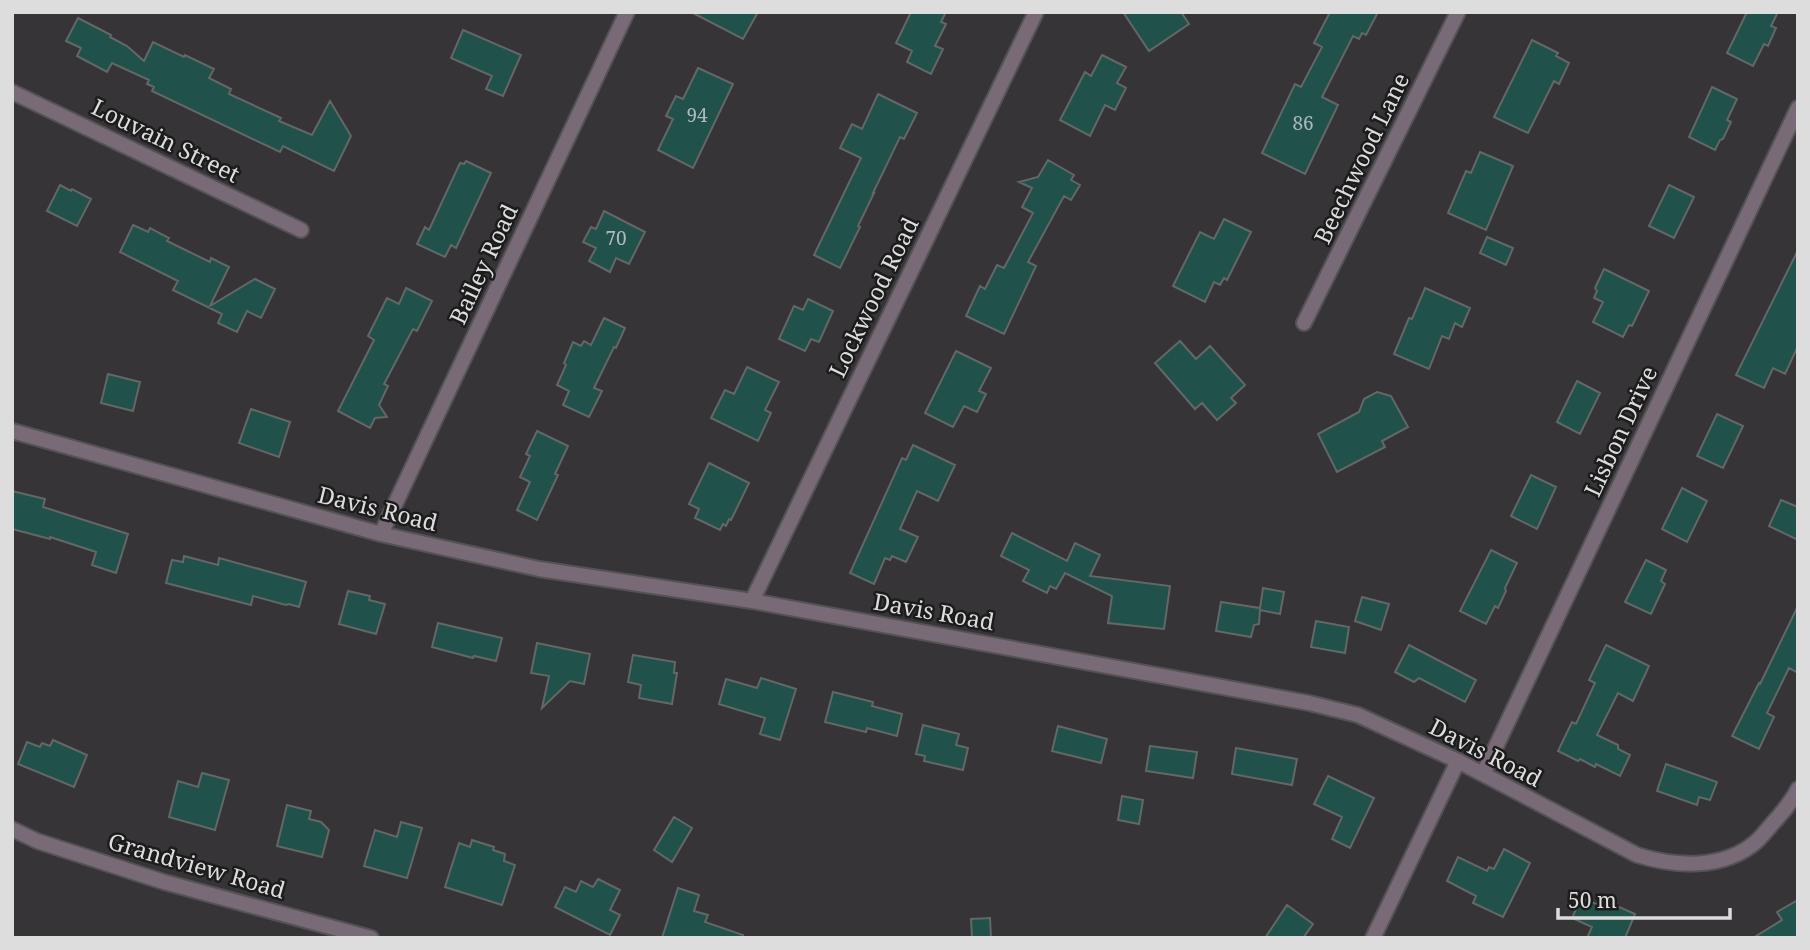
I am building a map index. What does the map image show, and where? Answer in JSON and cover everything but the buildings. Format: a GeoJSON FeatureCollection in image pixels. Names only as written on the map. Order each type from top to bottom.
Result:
{"type":"FeatureCollection","features":[{"type":"Feature","properties":{"kind":"street","name":"Bailey Road"},"geometry":{"type":"LineString","coordinates":[[381,534],[627,12]]}},
{"type":"Feature","properties":{"kind":"street","name":"Lockwood Road"},"geometry":{"type":"LineString","coordinates":[[752,601],[1036,12]]}},
{"type":"Feature","properties":{"kind":"street","name":"Beechwood Lane"},"geometry":{"type":"LineString","coordinates":[[1304,323],[1458,12]]}},
{"type":"Feature","properties":{"kind":"street","name":"Louvain Street"},"geometry":{"type":"LineString","coordinates":[[12,92],[301,230]]}},
{"type":"Feature","properties":{"kind":"street","name":"Lisbon Drive"},"geometry":{"type":"LineString","coordinates":[[1483,774],[1798,108]]}},
{"type":"Feature","properties":{"kind":"street","name":"Davis Road"},"geometry":{"type":"LineString","coordinates":[[12,431],[381,534],[539,569],[752,601],[1309,703],[1358,715],[1458,761],[1637,855],[1675,864],[1695,864],[1739,853],[1756,841],[1791,803],[1798,789]]}},
{"type":"Feature","properties":{"kind":"street"},"geometry":{"type":"LineString","coordinates":[[1373,938],[1458,761]]}},
{"type":"Feature","properties":{"kind":"street","name":"Grandview Road"},"geometry":{"type":"LineString","coordinates":[[12,830],[37,841],[164,881],[371,938]]}}]}
